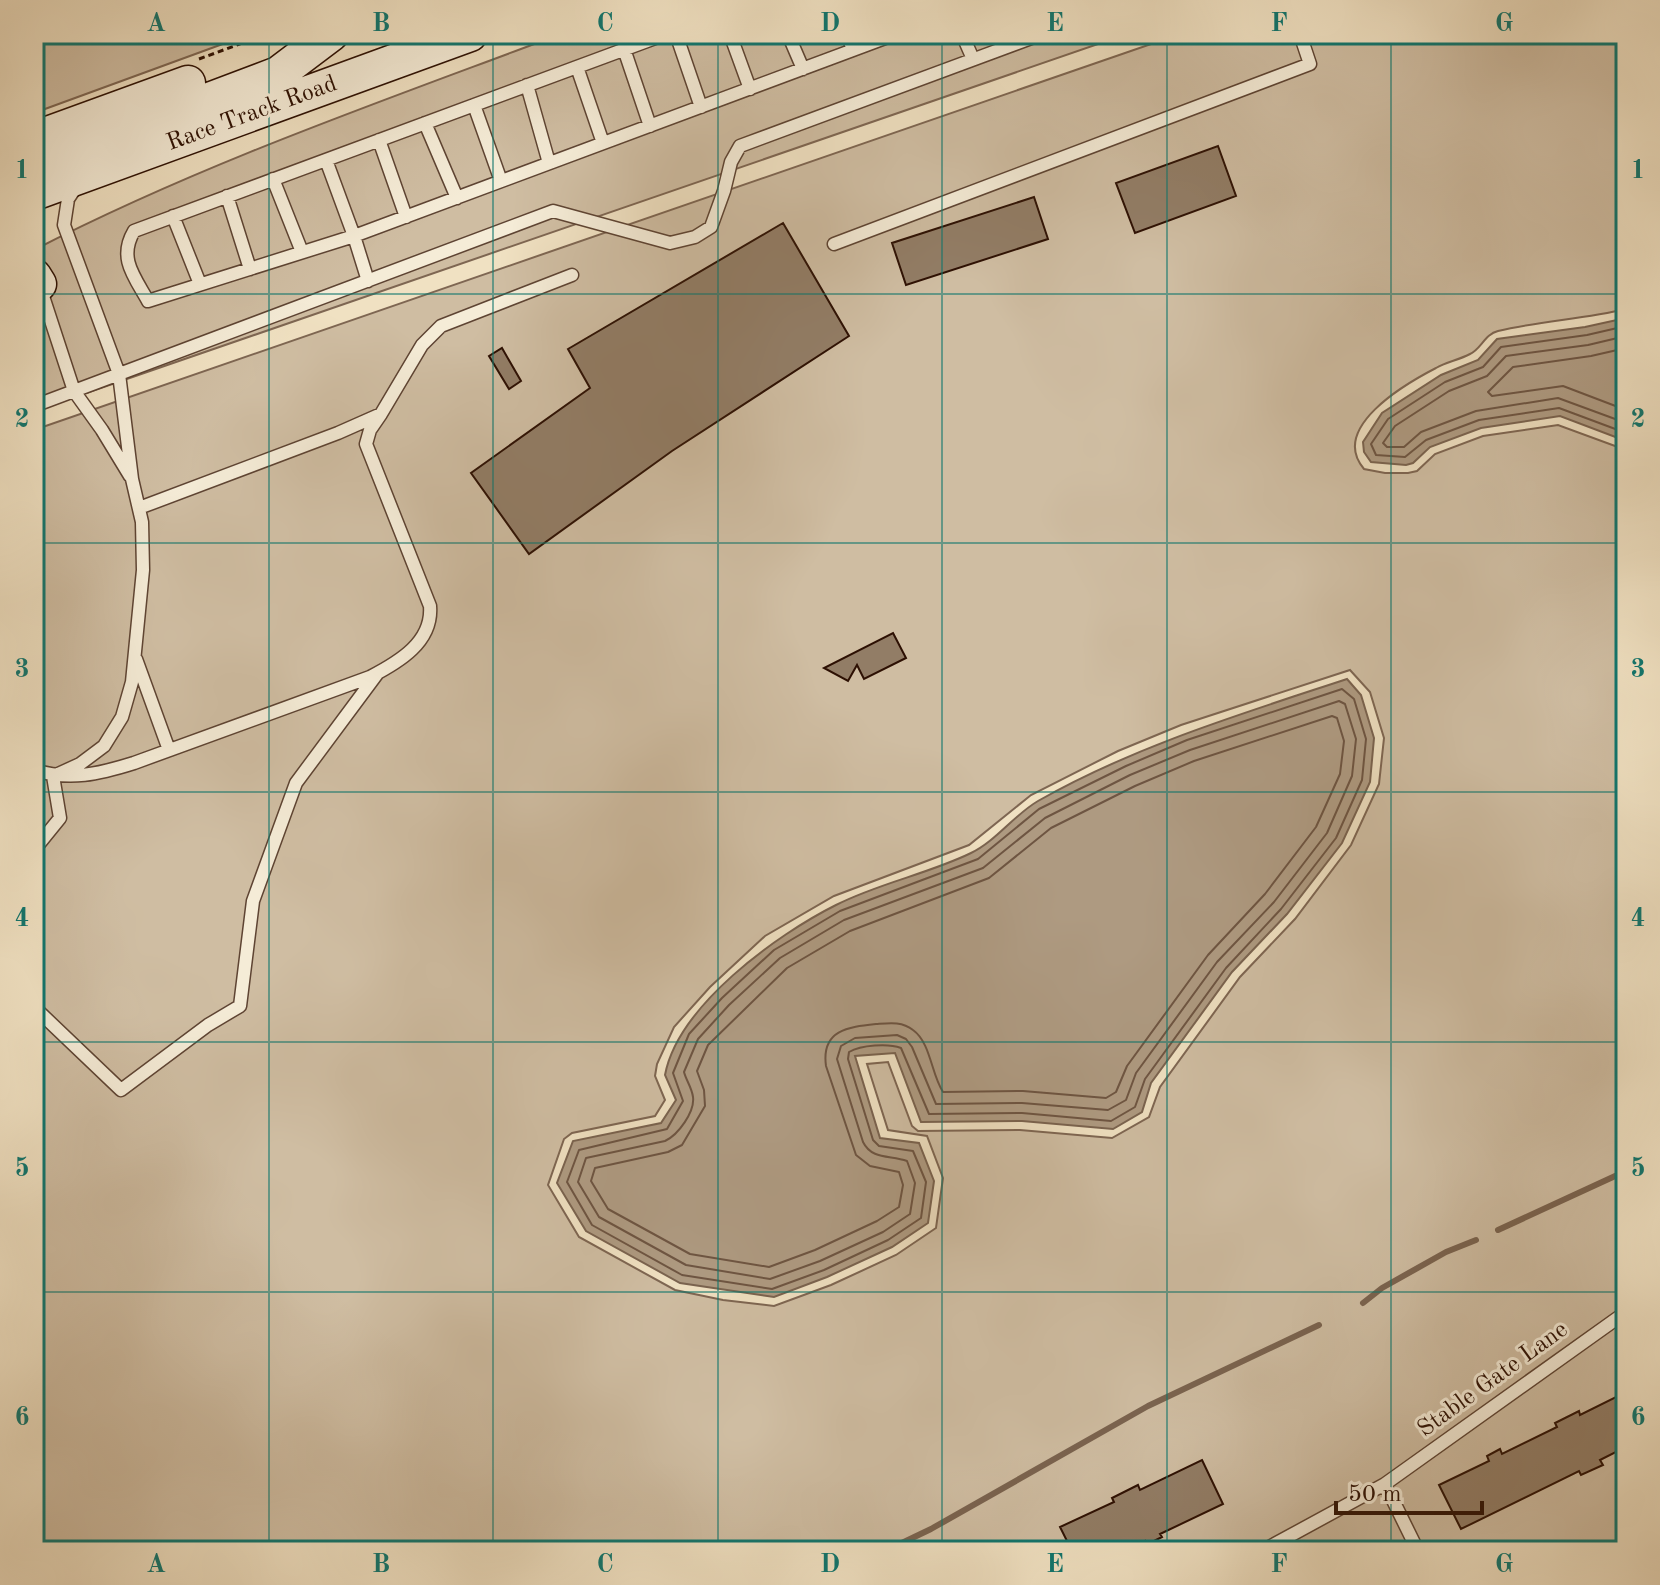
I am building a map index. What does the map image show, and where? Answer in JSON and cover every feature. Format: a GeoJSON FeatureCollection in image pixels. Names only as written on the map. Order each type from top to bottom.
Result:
{"type":"FeatureCollection","features":[{"type":"Feature","properties":{"kind":"main road"},"geometry":{"type":"LineString","coordinates":[[34,139],[324,34]]}},
{"type":"Feature","properties":{"kind":"main road"},"geometry":{"type":"LineString","coordinates":[[34,172],[66,154],[278,74],[331,34]]}},
{"type":"Feature","properties":{"kind":"main road","name":"Race Track Road"},"geometry":{"type":"LineString","coordinates":[[34,193],[470,34]]}},
{"type":"Feature","properties":{"kind":"lane"},"geometry":{"type":"LineString","coordinates":[[666,34],[134,231],[126,244],[128,267],[148,301],[354,236],[896,34]]}},
{"type":"Feature","properties":{"kind":"lane"},"geometry":{"type":"LineString","coordinates":[[676,34],[701,107]]}},
{"type":"Feature","properties":{"kind":"lane"},"geometry":{"type":"LineString","coordinates":[[730,34],[750,89]]}},
{"type":"Feature","properties":{"kind":"lane"},"geometry":{"type":"LineString","coordinates":[[788,34],[803,69]]}},
{"type":"Feature","properties":{"kind":"lane"},"geometry":{"type":"LineString","coordinates":[[847,34],[853,50]]}},
{"type":"Feature","properties":{"kind":"lane"},"geometry":{"type":"LineString","coordinates":[[962,34],[973,59]]}},
{"type":"Feature","properties":{"kind":"lane"},"geometry":{"type":"LineString","coordinates":[[34,406],[553,211],[670,243],[695,237],[711,227],[731,162],[740,146],[1042,34]]}},
{"type":"Feature","properties":{"kind":"lane"},"geometry":{"type":"LineString","coordinates":[[834,244],[1310,64],[1300,34]]}},
{"type":"Feature","properties":{"kind":"lane"},"geometry":{"type":"LineString","coordinates":[[624,49],[650,126]]}},
{"type":"Feature","properties":{"kind":"lane"},"geometry":{"type":"LineString","coordinates":[[577,67],[603,143]]}},
{"type":"Feature","properties":{"kind":"lane"},"geometry":{"type":"LineString","coordinates":[[527,85],[549,163]]}},
{"type":"Feature","properties":{"kind":"lane"},"geometry":{"type":"LineString","coordinates":[[474,105],[501,181]]}},
{"type":"Feature","properties":{"kind":"lane"},"geometry":{"type":"LineString","coordinates":[[425,123],[457,198]]}},
{"type":"Feature","properties":{"kind":"lane"},"geometry":{"type":"LineString","coordinates":[[379,140],[406,217]]}},
{"type":"Feature","properties":{"kind":"lane"},"geometry":{"type":"LineString","coordinates":[[326,160],[368,281]]}},
{"type":"Feature","properties":{"kind":"lane"},"geometry":{"type":"LineString","coordinates":[[53,776],[80,764],[104,746],[122,717],[132,682],[143,570],[142,522],[132,479],[119,374],[64,225],[68,199],[83,176]]}},
{"type":"Feature","properties":{"kind":"lane"},"geometry":{"type":"LineString","coordinates":[[273,179],[302,252]]}},
{"type":"Feature","properties":{"kind":"lane"},"geometry":{"type":"LineString","coordinates":[[227,196],[250,269]]}},
{"type":"Feature","properties":{"kind":"lane"},"geometry":{"type":"LineString","coordinates":[[173,216],[200,284]]}},
{"type":"Feature","properties":{"kind":"lane"},"geometry":{"type":"LineString","coordinates":[[34,770],[53,776],[76,777],[103,773],[378,673],[416,644],[426,634],[431,622],[430,606],[366,444],[370,430],[416,355],[441,326],[572,275]]}},
{"type":"Feature","properties":{"kind":"lane"},"geometry":{"type":"LineString","coordinates":[[36,277],[74,391],[132,479]]}},
{"type":"Feature","properties":{"kind":"lane"},"geometry":{"type":"LineString","coordinates":[[139,508],[381,414]]}},
{"type":"Feature","properties":{"kind":"lane"},"geometry":{"type":"LineString","coordinates":[[135,656],[169,750]]}},
{"type":"Feature","properties":{"kind":"lane"},"geometry":{"type":"LineString","coordinates":[[34,1007],[121,1090],[208,1025],[240,1006],[253,901],[296,783],[378,673]]}},
{"type":"Feature","properties":{"kind":"lane"},"geometry":{"type":"LineString","coordinates":[[34,850],[60,818],[53,776]]}},
{"type":"Feature","properties":{"kind":"lane","name":"Stable Gate Lane"},"geometry":{"type":"LineString","coordinates":[[1262,1551],[1385,1484],[1626,1312]]}},
{"type":"Feature","properties":{"kind":"lane"},"geometry":{"type":"LineString","coordinates":[[1385,1484],[1418,1551]]}},
{"type":"Feature","properties":{"kind":"shaded area"},"geometry":{"type":"Polygon","coordinates":[[[34,34],[250,34],[34,113],[34,34]]]}},
{"type":"Feature","properties":{"kind":"shaded area"},"geometry":{"type":"Polygon","coordinates":[[[561,34],[1127,34],[34,411],[34,298],[53,287],[34,256],[34,250],[228,161],[561,34]]]}},
{"type":"Feature","properties":{"kind":"shaded area"},"geometry":{"type":"Polygon","coordinates":[[[1180,34],[1626,34],[1626,309],[1494,333],[1474,352],[1423,375],[1375,409],[1356,438],[1356,454],[1364,469],[1408,473],[1417,471],[1435,454],[1483,436],[1558,425],[1626,450],[1626,1551],[34,1551],[34,430],[1180,34]],[[1350,670],[1181,725],[1118,751],[1031,795],[969,845],[834,896],[765,936],[710,987],[674,1027],[657,1064],[655,1076],[665,1100],[655,1116],[572,1133],[564,1139],[548,1185],[579,1237],[675,1290],[774,1306],[831,1285],[896,1255],[936,1228],[943,1178],[927,1136],[888,1130],[867,1064],[888,1062],[912,1126],[918,1131],[1020,1130],[1112,1138],[1149,1117],[1160,1087],[1240,977],[1295,919],[1351,845],[1379,784],[1384,738],[1370,692],[1350,670]]]}},
{"type":"Feature","properties":{"kind":"water"},"geometry":{"type":"Polygon","coordinates":[[[1626,318],[1626,441],[1560,416],[1481,428],[1430,447],[1413,463],[1406,465],[1371,462],[1364,452],[1363,442],[1382,413],[1441,375],[1478,360],[1497,339],[1626,318]]]}},
{"type":"Feature","properties":{"kind":"water"},"geometry":{"type":"Polygon","coordinates":[[[1347,679],[1361,695],[1374,738],[1370,782],[1342,843],[1287,914],[1232,972],[1151,1083],[1142,1112],[1113,1129],[1022,1121],[921,1122],[895,1053],[855,1056],[880,1138],[919,1143],[934,1181],[928,1223],[892,1247],[774,1297],[680,1283],[586,1231],[557,1183],[573,1141],[661,1123],[676,1100],[665,1075],[674,1049],[709,999],[759,954],[836,905],[971,853],[1038,801],[1075,781],[1189,732],[1347,679]]]}},
{"type":"Feature","properties":{"kind":"building"},"geometry":{"type":"Polygon","coordinates":[[[1218,146],[1236,196],[1135,233],[1116,183],[1218,146]]]}},
{"type":"Feature","properties":{"kind":"building"},"geometry":{"type":"Polygon","coordinates":[[[1034,197],[1048,239],[906,285],[892,243],[1034,197]]]}},
{"type":"Feature","properties":{"kind":"building"},"geometry":{"type":"Polygon","coordinates":[[[783,223],[849,336],[672,451],[529,554],[471,473],[590,388],[568,349],[783,223]]]}},
{"type":"Feature","properties":{"kind":"building"},"geometry":{"type":"Polygon","coordinates":[[[502,348],[521,381],[509,389],[489,356],[502,348]]]}},
{"type":"Feature","properties":{"kind":"building"},"geometry":{"type":"Polygon","coordinates":[[[893,633],[906,658],[864,679],[857,665],[848,681],[824,668],[893,633]]]}},
{"type":"Feature","properties":{"kind":"building"},"geometry":{"type":"Polygon","coordinates":[[[1626,1392],[1626,1447],[1600,1460],[1603,1465],[1581,1475],[1579,1471],[1461,1529],[1439,1485],[1489,1461],[1487,1456],[1500,1449],[1502,1454],[1557,1427],[1555,1423],[1579,1411],[1580,1415],[1626,1392]]]}},
{"type":"Feature","properties":{"kind":"building"},"geometry":{"type":"Polygon","coordinates":[[[1202,1460],[1223,1504],[1160,1534],[1162,1537],[1146,1545],[1145,1541],[1124,1551],[1072,1551],[1060,1527],[1114,1502],[1112,1498],[1138,1485],[1140,1490],[1202,1460]]]}},
{"type":"Feature","properties":{"kind":"waterway"},"geometry":{"type":"LineString","coordinates":[[1498,1230],[1626,1171]]}},
{"type":"Feature","properties":{"kind":"waterway"},"geometry":{"type":"LineString","coordinates":[[1363,1303],[1382,1288],[1446,1252],[1476,1240]]}},
{"type":"Feature","properties":{"kind":"waterway"},"geometry":{"type":"LineString","coordinates":[[885,1551],[931,1529],[1148,1406],[1319,1325]]}}]}
